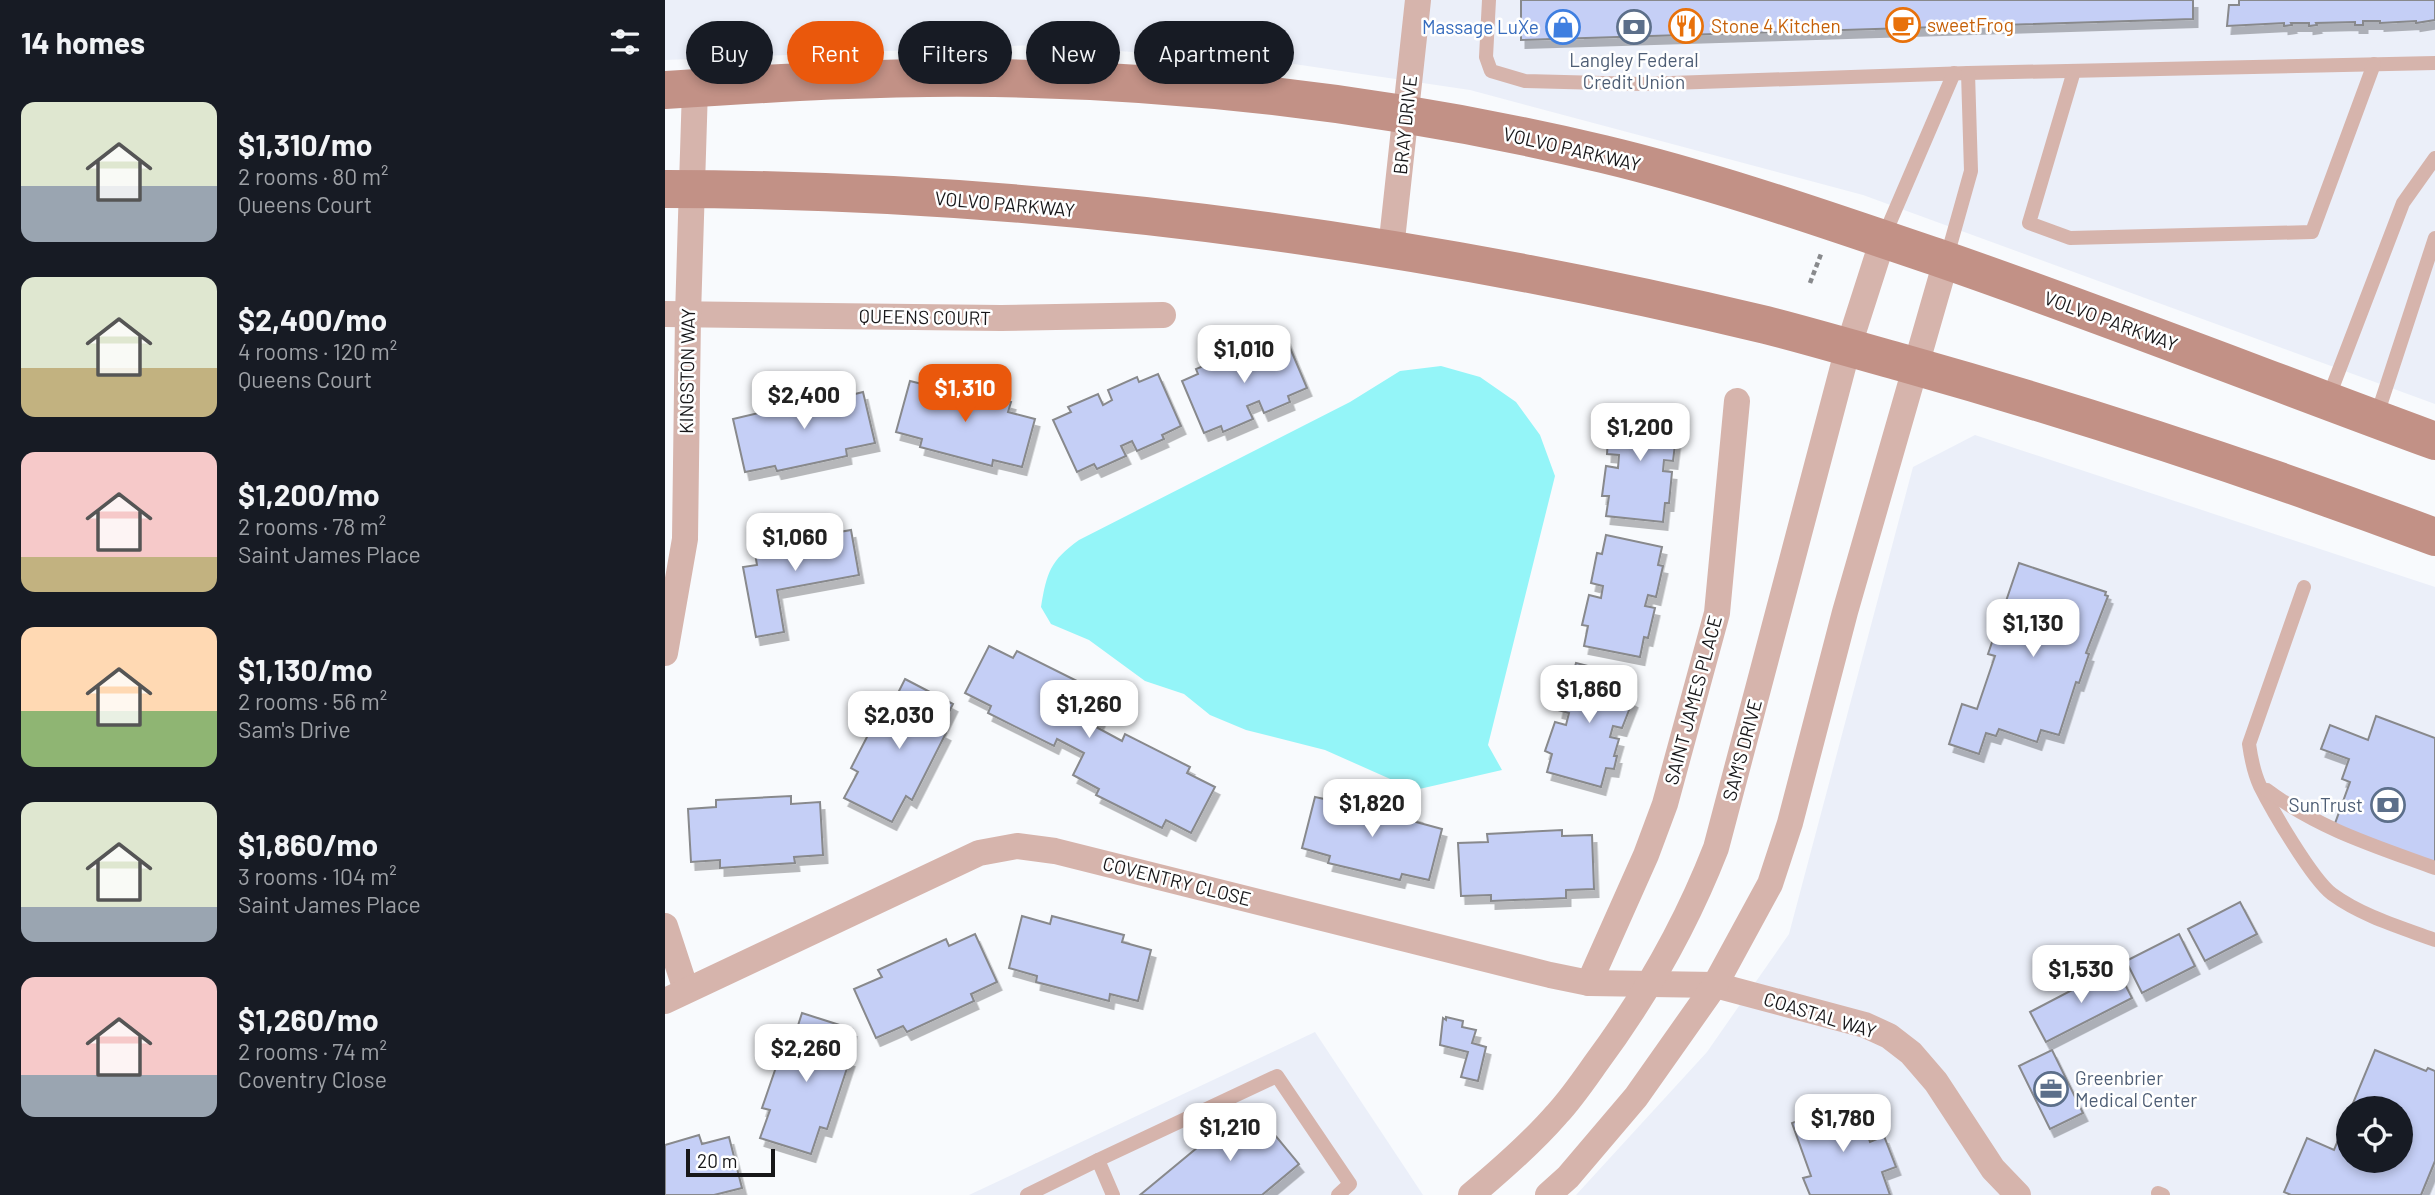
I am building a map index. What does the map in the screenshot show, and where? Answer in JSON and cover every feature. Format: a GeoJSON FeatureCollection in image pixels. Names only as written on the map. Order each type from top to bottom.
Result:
{"type":"FeatureCollection","features":[{"type":"Feature","properties":{"kind":"main road","name":"VOLVO PARKWAY"},"geometry":{"type":"LineString","coordinates":[[680,89],[887,78],[996,78],[1105,82],[1228,92],[1406,114],[1604,154],[1724,187],[1946,261],[2435,442]]}},
{"type":"Feature","properties":{"kind":"main road","name":"VOLVO PARKWAY"},"geometry":{"type":"LineString","coordinates":[[678,189],[835,193],[1040,206],[1162,218],[1391,249],[1593,286],[1770,326],[1916,366],[2126,429],[2314,492],[2435,537]]}},
{"type":"Feature","properties":{"kind":"street","name":"BRAY DRIVE"},"geometry":{"type":"LineString","coordinates":[[1391,249],[1418,0]]}},
{"type":"Feature","properties":{"kind":"street","name":"KINGSTON WAY"},"geometry":{"type":"LineString","coordinates":[[665,653],[685,538],[676,314],[680,89]]}},
{"type":"Feature","properties":{"kind":"street","name":"SAM'S DRIVE"},"geometry":{"type":"LineString","coordinates":[[1471,1195],[1502,1170],[1558,1114],[1615,1038],[1649,985],[1700,890],[1716,848],[1848,348],[1883,239]]}},
{"type":"Feature","properties":{"kind":"street"},"geometry":{"type":"LineString","coordinates":[[1548,1195],[1568,1177],[1636,1097],[1715,985],[1770,884],[1790,823],[1845,612],[1946,261]]}},
{"type":"Feature","properties":{"kind":"street","name":"QUEENS COURT"},"geometry":{"type":"LineString","coordinates":[[676,314],[1001,318],[1163,315]]}},
{"type":"Feature","properties":{"kind":"street","name":"SAINT JAMES PLACE"},"geometry":{"type":"LineString","coordinates":[[1589,984],[1646,855],[1665,804],[1717,612],[1737,401]]}},
{"type":"Feature","properties":{"kind":"street","name":"COVENTRY CLOSE"},"geometry":{"type":"LineString","coordinates":[[676,996],[979,853],[1017,846],[1055,851],[1589,984],[1715,985]]}},
{"type":"Feature","properties":{"kind":"street"},"geometry":{"type":"LineString","coordinates":[[665,926],[676,996]]}},
{"type":"Feature","properties":{"kind":"street","name":"COASTAL WAY"},"geometry":{"type":"LineString","coordinates":[[1715,985],[1865,1025],[1889,1036],[1912,1053],[1936,1082],[1993,1169],[2018,1195]]}},
{"type":"Feature","properties":{"kind":"lane"},"geometry":{"type":"LineString","coordinates":[[1489,0],[1486,57],[1491,71],[1525,81],[1642,84],[1961,73],[2435,63]]}},
{"type":"Feature","properties":{"kind":"lane"},"geometry":{"type":"LineString","coordinates":[[2074,71],[2029,223],[2070,238],[2312,232],[2374,64]]}},
{"type":"Feature","properties":{"kind":"lane"},"geometry":{"type":"LineString","coordinates":[[1883,239],[1961,73]]}},
{"type":"Feature","properties":{"kind":"lane"},"geometry":{"type":"LineString","coordinates":[[1946,261],[1971,171],[1961,73]]}},
{"type":"Feature","properties":{"kind":"lane"},"geometry":{"type":"LineString","coordinates":[[2327,401],[2403,203],[2435,158]]}},
{"type":"Feature","properties":{"kind":"lane"},"geometry":{"type":"LineString","coordinates":[[2375,419],[2435,238]]}},
{"type":"Feature","properties":{"kind":"lane"},"geometry":{"type":"LineString","coordinates":[[2304,587],[2249,744],[2251,760],[2260,785],[2303,858],[2330,892],[2367,915],[2435,940]]}},
{"type":"Feature","properties":{"kind":"lane"},"geometry":{"type":"LineString","coordinates":[[2260,785],[2293,810],[2327,828],[2435,868]]}},
{"type":"Feature","properties":{"kind":"lane"},"geometry":{"type":"LineString","coordinates":[[1027,1195],[1277,1076],[1350,1184],[1338,1195]]}},
{"type":"Feature","properties":{"kind":"lane"},"geometry":{"type":"LineString","coordinates":[[1098,1160],[1113,1195]]}},
{"type":"Feature","properties":{"kind":"path"},"geometry":{"type":"LineString","coordinates":[[1810,283],[1822,252]]}},
{"type":"Feature","properties":{"kind":"shaded area"},"geometry":{"type":"Polygon","coordinates":[[[665,0],[2435,0],[2435,404],[1863,195],[1470,90],[1294,64],[1294,21],[1134,21],[1134,52],[1120,51],[1120,21],[1026,21],[1026,45],[1012,46],[1012,21],[898,21],[898,51],[884,51],[884,21],[787,21],[787,55],[773,56],[773,21],[686,21],[686,59],[665,60],[665,0]]]}},
{"type":"Feature","properties":{"kind":"shaded area"},"geometry":{"type":"Polygon","coordinates":[[[1975,435],[2435,587],[2435,1195],[1576,1195],[1707,1052],[1789,934],[1913,467],[1975,435]]]}},
{"type":"Feature","properties":{"kind":"shaded area"},"geometry":{"type":"Polygon","coordinates":[[[1315,1032],[1423,1195],[969,1195],[1315,1032]]]}},
{"type":"Feature","properties":{"kind":"water"},"geometry":{"type":"Polygon","coordinates":[[[1441,366],[1480,377],[1516,402],[1540,435],[1555,476],[1488,745],[1502,770],[1415,790],[1325,750],[1246,730],[1210,715],[1184,694],[1145,681],[1089,640],[1051,624],[1041,607],[1048,576],[1062,554],[1079,540],[1350,402],[1400,371],[1441,366]]]}},
{"type":"Feature","properties":{"kind":"building"},"geometry":{"type":"Polygon","coordinates":[[[1521,0],[2193,0],[2193,19],[1521,40],[1521,0]]]}},
{"type":"Feature","properties":{"kind":"building"},"geometry":{"type":"Polygon","coordinates":[[[2239,0],[2435,0],[2435,20],[2416,23],[2363,21],[2363,25],[2355,25],[2355,22],[2316,23],[2317,25],[2309,26],[2309,23],[2291,23],[2292,25],[2284,26],[2284,23],[2227,26],[2229,5],[2239,5],[2239,0]]]}},
{"type":"Feature","properties":{"kind":"building"},"geometry":{"type":"Polygon","coordinates":[[[1285,336],[1307,388],[1288,396],[1290,402],[1264,413],[1259,401],[1247,406],[1253,419],[1223,432],[1221,426],[1204,433],[1182,381],[1198,374],[1196,369],[1225,357],[1229,365],[1241,360],[1237,351],[1264,340],[1266,344],[1285,336]]]}},
{"type":"Feature","properties":{"kind":"building"},"geometry":{"type":"Polygon","coordinates":[[[1158,374],[1181,426],[1162,435],[1164,439],[1137,451],[1132,441],[1121,446],[1126,456],[1097,469],[1094,464],[1077,472],[1053,420],[1071,412],[1068,407],[1098,394],[1103,405],[1112,400],[1108,390],[1137,377],[1139,382],[1158,374]]]}},
{"type":"Feature","properties":{"kind":"building"},"geometry":{"type":"Polygon","coordinates":[[[910,381],[938,388],[939,383],[1011,402],[1008,412],[1035,419],[1022,467],[993,460],[992,466],[920,447],[922,439],[896,432],[910,381]]]}},
{"type":"Feature","properties":{"kind":"building"},"geometry":{"type":"Polygon","coordinates":[[[833,390],[835,399],[863,392],[875,443],[846,449],[847,456],[777,471],[775,466],[745,472],[733,419],[763,412],[762,406],[833,390]]]}},
{"type":"Feature","properties":{"kind":"building"},"geometry":{"type":"Polygon","coordinates":[[[1617,404],[1673,410],[1672,428],[1677,428],[1673,461],[1664,460],[1663,471],[1672,472],[1669,503],[1665,503],[1663,522],[1606,516],[1609,496],[1602,496],[1606,466],[1618,468],[1619,455],[1607,454],[1609,423],[1615,423],[1617,404]]]}},
{"type":"Feature","properties":{"kind":"building"},"geometry":{"type":"Polygon","coordinates":[[[851,530],[859,575],[777,590],[784,632],[756,637],[743,567],[757,565],[754,547],[851,530]]]}},
{"type":"Feature","properties":{"kind":"building"},"geometry":{"type":"Polygon","coordinates":[[[1606,535],[1662,547],[1658,565],[1663,566],[1656,597],[1648,595],[1645,606],[1655,608],[1640,657],[1584,646],[1588,626],[1582,625],[1589,595],[1601,598],[1603,586],[1591,583],[1597,553],[1602,554],[1606,535]]]}},
{"type":"Feature","properties":{"kind":"building"},"geometry":{"type":"Polygon","coordinates":[[[2019,563],[2106,592],[2105,595],[2108,596],[2059,735],[2041,730],[2037,742],[1999,729],[1996,736],[1986,733],[1979,754],[1949,744],[1962,704],[1977,709],[1995,656],[1988,654],[2019,563]]]}},
{"type":"Feature","properties":{"kind":"building"},"geometry":{"type":"Polygon","coordinates":[[[989,646],[1013,658],[1017,651],[1083,684],[1080,691],[1107,704],[1096,727],[1122,741],[1125,734],[1190,767],[1187,773],[1215,787],[1191,833],[1166,820],[1162,828],[1096,795],[1099,789],[1073,775],[1084,753],[1057,739],[1054,746],[988,713],[991,706],[965,693],[989,646]]]}},
{"type":"Feature","properties":{"kind":"building"},"geometry":{"type":"Polygon","coordinates":[[[1576,663],[1631,677],[1626,696],[1633,700],[1622,728],[1613,726],[1610,737],[1619,739],[1614,756],[1617,756],[1614,769],[1606,768],[1601,787],[1547,772],[1552,754],[1545,751],[1555,722],[1566,725],[1569,713],[1558,710],[1564,681],[1571,681],[1576,663]]]}},
{"type":"Feature","properties":{"kind":"building"},"geometry":{"type":"Polygon","coordinates":[[[905,679],[953,704],[940,730],[946,733],[912,800],[906,796],[892,822],[844,798],[858,772],[851,768],[885,702],[892,705],[905,679]]]}},
{"type":"Feature","properties":{"kind":"building","name":"SunTrust"},"geometry":{"type":"Polygon","coordinates":[[[2376,716],[2435,738],[2435,867],[2333,829],[2350,782],[2342,779],[2349,759],[2321,749],[2330,725],[2368,740],[2376,716]]]}},
{"type":"Feature","properties":{"kind":"building"},"geometry":{"type":"Polygon","coordinates":[[[791,796],[791,804],[820,802],[823,855],[794,857],[795,863],[720,868],[720,860],[691,862],[688,809],[716,807],[716,800],[791,796]]]}},
{"type":"Feature","properties":{"kind":"building"},"geometry":{"type":"Polygon","coordinates":[[[1315,797],[1343,803],[1344,797],[1418,815],[1416,822],[1442,829],[1429,880],[1402,874],[1400,880],[1328,863],[1330,856],[1302,848],[1315,797]]]}},
{"type":"Feature","properties":{"kind":"building"},"geometry":{"type":"Polygon","coordinates":[[[1562,830],[1562,836],[1592,835],[1594,889],[1566,890],[1566,898],[1491,901],[1491,895],[1461,896],[1458,843],[1488,842],[1487,834],[1562,830]]]}},
{"type":"Feature","properties":{"kind":"building"},"geometry":{"type":"Polygon","coordinates":[[[2240,902],[2257,934],[2205,961],[2188,929],[2240,902]]]}},
{"type":"Feature","properties":{"kind":"building"},"geometry":{"type":"Polygon","coordinates":[[[1022,916],[1050,924],[1052,916],[1124,935],[1122,942],[1151,950],[1138,1001],[1110,994],[1109,1001],[1036,982],[1037,976],[1009,968],[1022,916]]]}},
{"type":"Feature","properties":{"kind":"building"},"geometry":{"type":"Polygon","coordinates":[[[975,934],[997,982],[971,994],[974,1001],[907,1032],[903,1026],[876,1038],[854,989],[882,977],[878,970],[946,939],[949,946],[975,934]]]}},
{"type":"Feature","properties":{"kind":"building"},"geometry":{"type":"Polygon","coordinates":[[[2179,934],[2195,966],[2142,993],[2126,961],[2179,934]]]}},
{"type":"Feature","properties":{"kind":"building"},"geometry":{"type":"Polygon","coordinates":[[[2116,967],[2132,998],[2046,1042],[2030,1012],[2116,967]]]}},
{"type":"Feature","properties":{"kind":"building"},"geometry":{"type":"Polygon","coordinates":[[[802,1013],[852,1029],[843,1057],[850,1059],[827,1129],[820,1127],[811,1154],[760,1138],[770,1110],[762,1108],[786,1038],[793,1041],[802,1013]]]}},
{"type":"Feature","properties":{"kind":"building"},"geometry":{"type":"Polygon","coordinates":[[[1446,1017],[1463,1021],[1462,1027],[1476,1030],[1472,1043],[1486,1047],[1478,1081],[1461,1077],[1468,1052],[1440,1045],[1443,1018],[1446,1020],[1446,1017]]]}},
{"type":"Feature","properties":{"kind":"building","name":"Greenbrier Medical Center"},"geometry":{"type":"Polygon","coordinates":[[[2052,1050],[2083,1113],[2050,1129],[2019,1066],[2052,1050]]]}},
{"type":"Feature","properties":{"kind":"building"},"geometry":{"type":"Polygon","coordinates":[[[2375,1050],[2426,1071],[2428,1068],[2435,1071],[2435,1161],[2421,1195],[2291,1195],[2284,1192],[2307,1138],[2334,1150],[2336,1145],[2336,1173],[2413,1173],[2413,1096],[2356,1096],[2375,1050]]]}},
{"type":"Feature","properties":{"kind":"building"},"geometry":{"type":"Polygon","coordinates":[[[1855,1100],[1870,1142],[1884,1136],[1896,1167],[1882,1172],[1890,1195],[1810,1195],[1803,1178],[1811,1176],[1792,1123],[1855,1100]]]}},
{"type":"Feature","properties":{"kind":"building"},"geometry":{"type":"Polygon","coordinates":[[[1244,1109],[1254,1121],[1260,1117],[1299,1164],[1262,1195],[1140,1195],[1244,1109]]]}},
{"type":"Feature","properties":{"kind":"building"},"geometry":{"type":"Polygon","coordinates":[[[699,1135],[702,1144],[729,1137],[742,1188],[714,1195],[665,1195],[665,1145],[699,1135]]]}},
{"type":"Feature","properties":{"kind":"place","name":"sweetFrog"},"geometry":{"type":"Point","coordinates":[1903,25]}},
{"type":"Feature","properties":{"kind":"place","name":"Stone 4 Kitchen"},"geometry":{"type":"Point","coordinates":[1686,26]}},
{"type":"Feature","properties":{"kind":"place","name":"Massage LuXe"},"geometry":{"type":"Point","coordinates":[1563,27]}},
{"type":"Feature","properties":{"kind":"place","name":"Langley Federal Credit Union"},"geometry":{"type":"Point","coordinates":[1634,27]}},
{"type":"Feature","properties":{"kind":"place","name":"SunTrust"},"geometry":{"type":"Point","coordinates":[2388,805]}},
{"type":"Feature","properties":{"kind":"place","name":"Greenbrier Medical Center"},"geometry":{"type":"Point","coordinates":[2051,1089]}}]}
